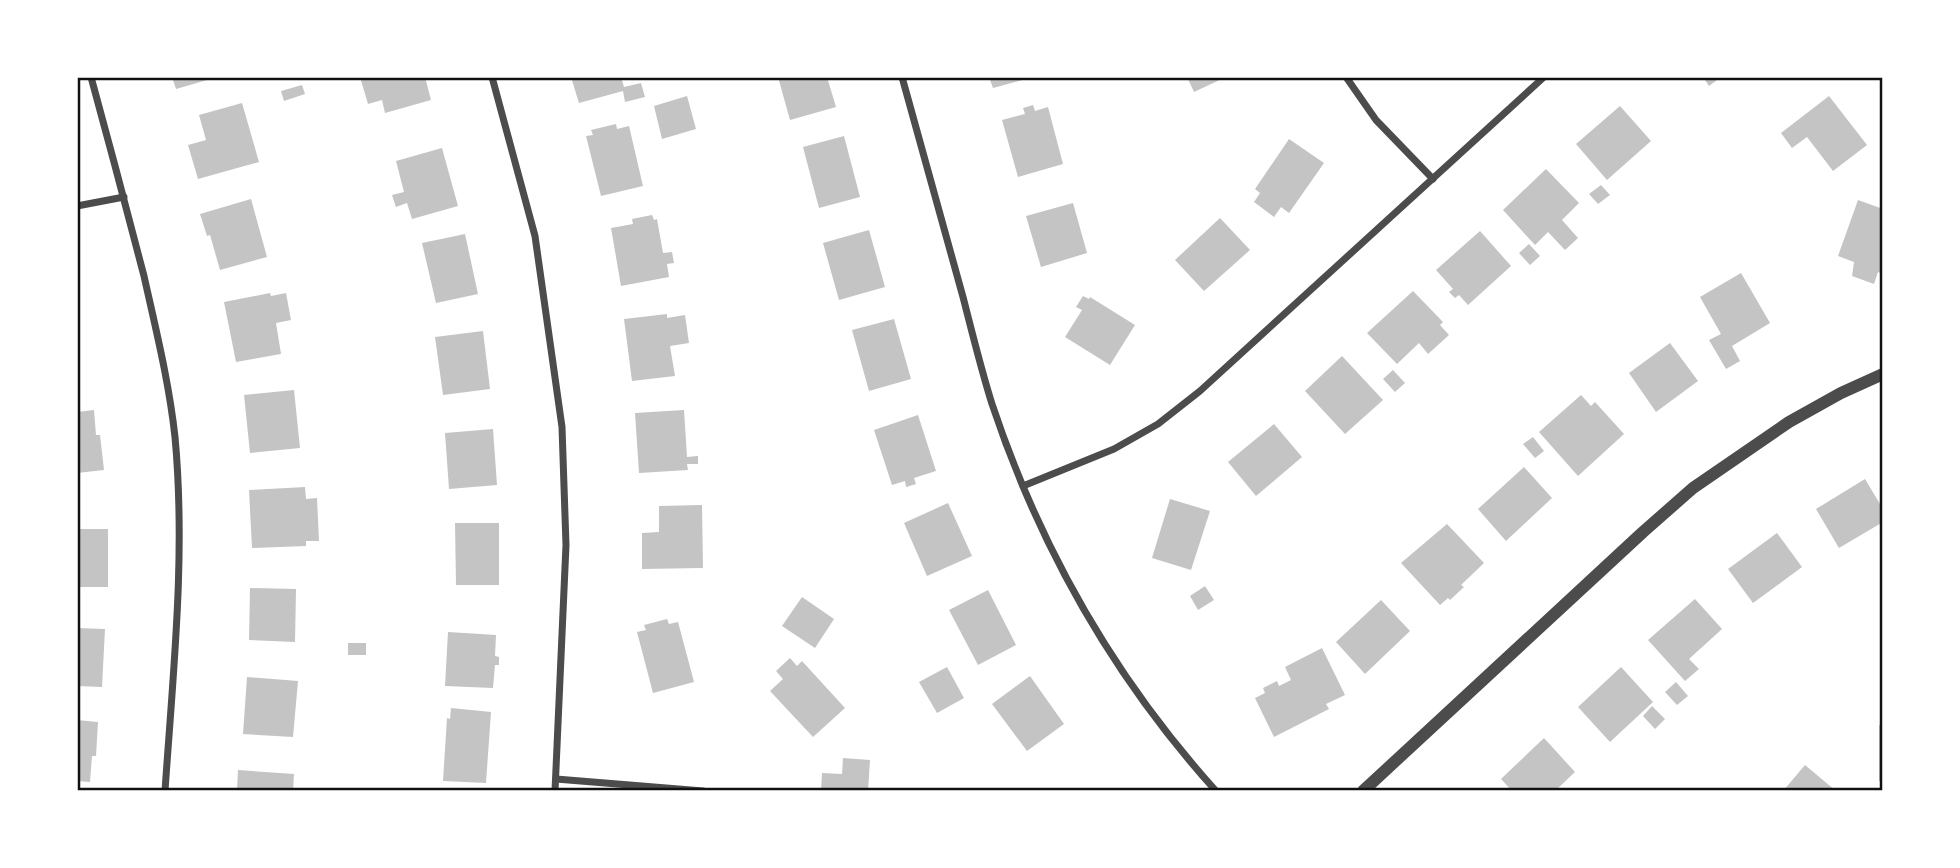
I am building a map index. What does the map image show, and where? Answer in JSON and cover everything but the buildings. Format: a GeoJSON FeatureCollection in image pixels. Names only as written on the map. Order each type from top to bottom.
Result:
{"type":"FeatureCollection","features":[{"type":"Feature","properties":{"kind":"street"},"geometry":{"type":"LineString","coordinates":[[91,77],[165,365],[175,438],[180,515],[178,600],[165,791]]}},
{"type":"Feature","properties":{"kind":"street"},"geometry":{"type":"LineString","coordinates":[[492,77],[536,236],[562,427],[566,545],[555,791]]}},
{"type":"Feature","properties":{"kind":"street"},"geometry":{"type":"LineString","coordinates":[[902,77],[992,403],[1023,486],[1055,558],[1097,632],[1136,693],[1179,749],[1216,791]]}},
{"type":"Feature","properties":{"kind":"street"},"geometry":{"type":"LineString","coordinates":[[1346,77],[1376,120],[1433,180]]}},
{"type":"Feature","properties":{"kind":"street"},"geometry":{"type":"LineString","coordinates":[[1023,486],[1114,449],[1158,424],[1200,391],[1544,77]]}},
{"type":"Feature","properties":{"kind":"street"},"geometry":{"type":"LineString","coordinates":[[77,206],[124,197]]}},
{"type":"Feature","properties":{"kind":"street"},"geometry":{"type":"LineString","coordinates":[[1363,791],[1693,488],[1789,422],[1841,393],[1883,374]]}},
{"type":"Feature","properties":{"kind":"street"},"geometry":{"type":"LineString","coordinates":[[556,779],[703,791]]}}]}
